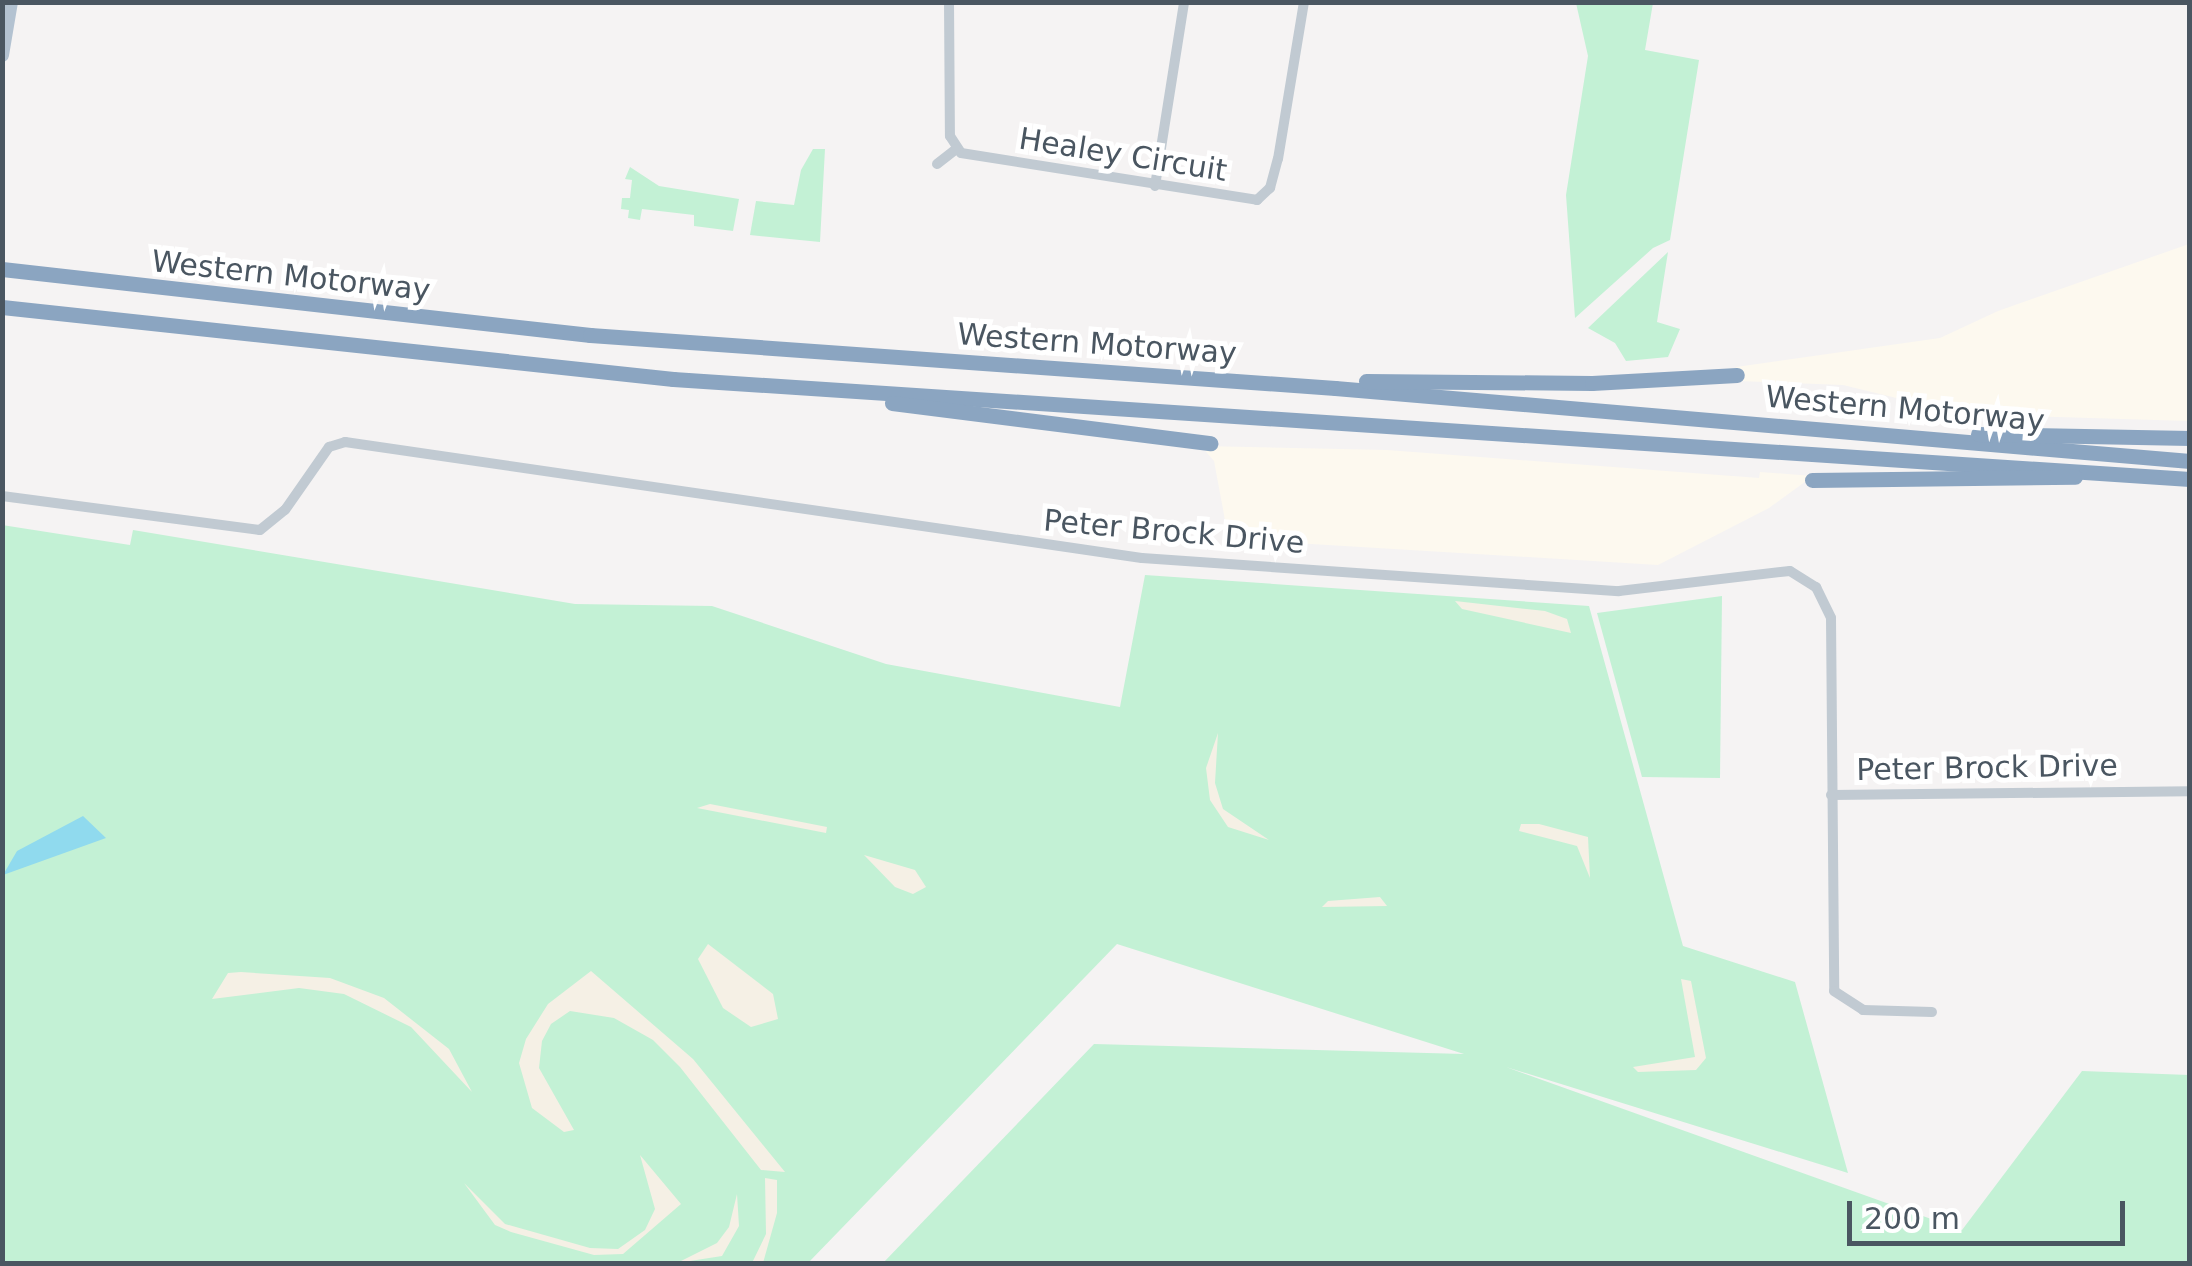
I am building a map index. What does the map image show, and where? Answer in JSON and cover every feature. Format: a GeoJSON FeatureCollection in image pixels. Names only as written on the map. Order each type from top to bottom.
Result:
{"type":"FeatureCollection","features":[{"type":"Feature","properties":{"kind":"highway","name":"Western Motorway"},"geometry":{"type":"LineString","coordinates":[[2,268],[590,335],[1335,388],[2190,461]]}},
{"type":"Feature","properties":{"kind":"highway","name":"Western Motorway"},"geometry":{"type":"LineString","coordinates":[[2,306],[394,353],[822,391],[2190,478]]}},
{"type":"Feature","properties":{"kind":"highway"},"geometry":{"type":"LineString","coordinates":[[1335,388],[1343,380],[1592,384],[1738,375]]}},
{"type":"Feature","properties":{"kind":"highway"},"geometry":{"type":"LineString","coordinates":[[822,391],[1210,443]]}},
{"type":"Feature","properties":{"kind":"highway"},"geometry":{"type":"LineString","coordinates":[[1889,436],[2190,438]]}},
{"type":"Feature","properties":{"kind":"highway"},"geometry":{"type":"LineString","coordinates":[[1812,480],[2017,482],[2124,474]]}},
{"type":"Feature","properties":{"kind":"main road"},"geometry":{"type":"LineString","coordinates":[[2,55],[11,2]]}},
{"type":"Feature","properties":{"kind":"street"},"geometry":{"type":"LineString","coordinates":[[938,164],[956,149],[950,136],[949,2]]}},
{"type":"Feature","properties":{"kind":"street"},"geometry":{"type":"LineString","coordinates":[[1155,186],[1184,2]]}},
{"type":"Feature","properties":{"kind":"street","name":"Healey Circuit"},"geometry":{"type":"LineString","coordinates":[[956,149],[1243,200],[1265,196],[1304,2]]}},
{"type":"Feature","properties":{"kind":"street","name":"Peter Brock Drive"},"geometry":{"type":"LineString","coordinates":[[2,496],[260,530],[286,510],[329,448],[345,442],[1152,559],[1619,591],[1790,571],[1816,587],[1831,618],[1831,795],[2190,791]]}},
{"type":"Feature","properties":{"kind":"street"},"geometry":{"type":"LineString","coordinates":[[1831,795],[1834,991],[1862,1010],[1932,1012]]}},
{"type":"Feature","properties":{"kind":"shaded area"},"geometry":{"type":"Polygon","coordinates":[[[2189,244],[2189,421],[1962,414],[1843,385],[1738,381],[1736,367],[1940,338],[1998,311],[2189,244]]]}},
{"type":"Feature","properties":{"kind":"shaded area"},"geometry":{"type":"Polygon","coordinates":[[[1201,446],[1387,450],[1759,478],[1760,472],[1813,476],[1769,508],[1658,565],[1246,540],[1225,520],[1214,461],[1201,446]]]}},
{"type":"Feature","properties":{"kind":"green space"},"geometry":{"type":"Polygon","coordinates":[[[1576,3],[1653,3],[1645,50],[1699,60],[1670,240],[1653,248],[1575,318],[1566,195],[1588,56],[1576,3]]]}},
{"type":"Feature","properties":{"kind":"green space"},"geometry":{"type":"Polygon","coordinates":[[[813,149],[825,149],[820,242],[750,235],[756,201],[794,205],[801,170],[813,149]]]}},
{"type":"Feature","properties":{"kind":"green space"},"geometry":{"type":"Polygon","coordinates":[[[630,167],[659,186],[739,199],[733,231],[694,226],[694,215],[642,209],[640,220],[628,218],[629,210],[621,209],[622,198],[630,198],[632,180],[625,179],[630,167]]]}},
{"type":"Feature","properties":{"kind":"green space"},"geometry":{"type":"Polygon","coordinates":[[[1668,252],[1657,322],[1680,329],[1668,357],[1626,361],[1615,343],[1588,328],[1668,252]]]}},
{"type":"Feature","properties":{"kind":"green space"},"geometry":{"type":"Polygon","coordinates":[[[2,525],[130,545],[133,530],[575,604],[712,606],[886,664],[1120,707],[1145,575],[1589,606],[1683,946],[1795,982],[1848,1173],[1506,1067],[1962,1230],[2082,1071],[2189,1075],[2189,1263],[883,1263],[1094,1044],[1464,1054],[1117,944],[808,1263],[3,1263],[2,525]]]}},
{"type":"Feature","properties":{"kind":"green space"},"geometry":{"type":"Polygon","coordinates":[[[1722,596],[1720,778],[1642,777],[1597,613],[1722,596]]]}},
{"type":"Feature","properties":{"kind":"sand"},"geometry":{"type":"Polygon","coordinates":[[[1455,601],[1545,611],[1567,619],[1571,633],[1462,609],[1455,601]]]}},
{"type":"Feature","properties":{"kind":"sand"},"geometry":{"type":"Polygon","coordinates":[[[1218,733],[1215,783],[1223,809],[1269,840],[1228,827],[1210,800],[1206,768],[1218,733]]]}},
{"type":"Feature","properties":{"kind":"sand"},"geometry":{"type":"Polygon","coordinates":[[[710,804],[827,827],[826,833],[697,808],[710,804]]]}},
{"type":"Feature","properties":{"kind":"sand"},"geometry":{"type":"Polygon","coordinates":[[[1521,824],[1539,824],[1588,837],[1590,878],[1577,846],[1519,831],[1521,824]]]}},
{"type":"Feature","properties":{"kind":"sand"},"geometry":{"type":"Polygon","coordinates":[[[864,855],[915,870],[926,887],[913,894],[895,887],[864,855]]]}},
{"type":"Feature","properties":{"kind":"sand"},"geometry":{"type":"Polygon","coordinates":[[[1380,897],[1387,906],[1322,907],[1328,901],[1380,897]]]}},
{"type":"Feature","properties":{"kind":"sand"},"geometry":{"type":"Polygon","coordinates":[[[708,944],[773,994],[778,1019],[751,1027],[723,1008],[698,959],[708,944]]]}},
{"type":"Feature","properties":{"kind":"sand"},"geometry":{"type":"Polygon","coordinates":[[[591,971],[693,1059],[785,1172],[761,1170],[680,1067],[653,1040],[614,1018],[570,1011],[551,1024],[542,1041],[539,1068],[574,1130],[564,1132],[532,1108],[519,1063],[526,1039],[548,1004],[591,971]]]}},
{"type":"Feature","properties":{"kind":"sand"},"geometry":{"type":"Polygon","coordinates":[[[228,973],[330,978],[384,998],[449,1049],[472,1092],[411,1027],[344,994],[299,988],[212,999],[228,973]]]}},
{"type":"Feature","properties":{"kind":"sand"},"geometry":{"type":"Polygon","coordinates":[[[1681,979],[1691,981],[1706,1058],[1696,1070],[1638,1072],[1633,1067],[1695,1057],[1681,979]]]}},
{"type":"Feature","properties":{"kind":"sand"},"geometry":{"type":"Polygon","coordinates":[[[640,1155],[681,1204],[623,1254],[594,1255],[495,1225],[464,1183],[505,1224],[590,1248],[618,1249],[645,1230],[655,1209],[640,1155]]]}},
{"type":"Feature","properties":{"kind":"sand"},"geometry":{"type":"Polygon","coordinates":[[[765,1178],[777,1180],[777,1213],[763,1263],[752,1263],[766,1234],[765,1178]]]}},
{"type":"Feature","properties":{"kind":"sand"},"geometry":{"type":"Polygon","coordinates":[[[737,1194],[739,1226],[722,1256],[677,1263],[717,1243],[729,1227],[737,1194]]]}},
{"type":"Feature","properties":{"kind":"water"},"geometry":{"type":"Polygon","coordinates":[[[83,816],[106,838],[3,875],[17,851],[83,816]]]}}]}
